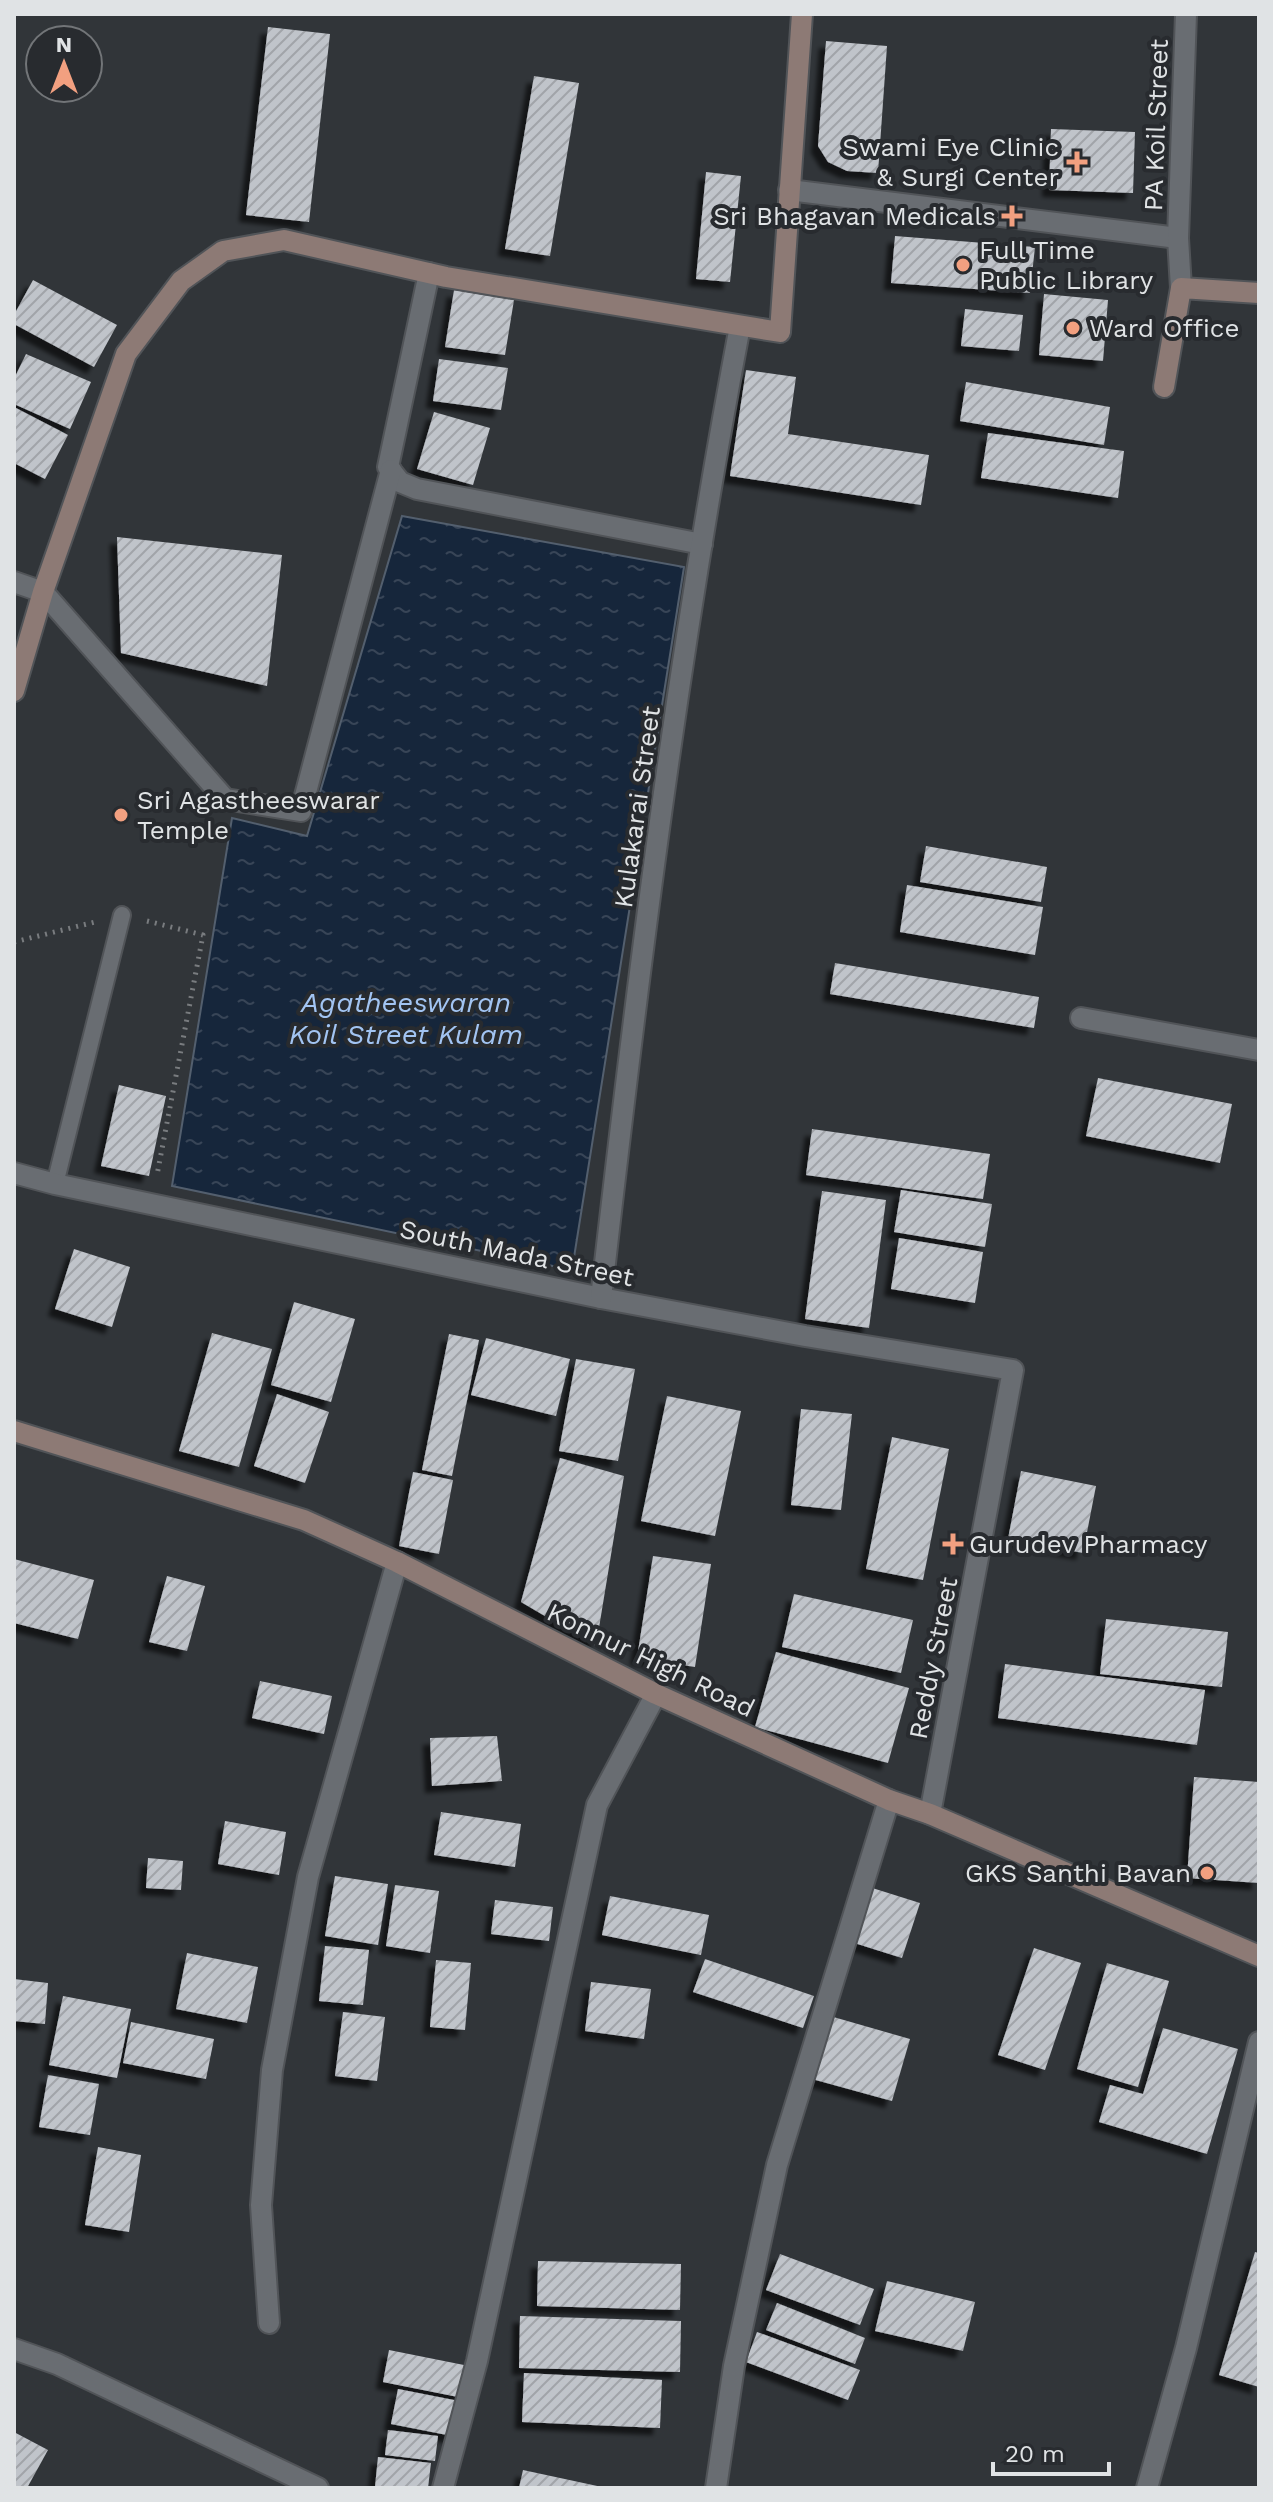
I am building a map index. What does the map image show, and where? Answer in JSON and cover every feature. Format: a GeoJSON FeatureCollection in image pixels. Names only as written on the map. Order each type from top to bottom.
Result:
{"type":"FeatureCollection","features":[{"type":"Feature","properties":{"kind":"street"},"geometry":{"type":"LineString","coordinates":[[14,691],[43,592],[126,354],[181,281],[223,251],[284,240],[429,273],[780,332],[802,14]]}},
{"type":"Feature","properties":{"kind":"street","name":"PA Koil Street"},"geometry":{"type":"LineString","coordinates":[[1181,288],[1178,238],[1186,14]]}},
{"type":"Feature","properties":{"kind":"street"},"geometry":{"type":"LineString","coordinates":[[789,190],[1178,238]]}},
{"type":"Feature","properties":{"kind":"street"},"geometry":{"type":"LineString","coordinates":[[429,273],[388,467],[400,482],[417,489],[702,544]]}},
{"type":"Feature","properties":{"kind":"street"},"geometry":{"type":"LineString","coordinates":[[1164,387],[1181,288],[1259,293]]}},
{"type":"Feature","properties":{"kind":"street","name":"Kulakarai Street"},"geometry":{"type":"LineString","coordinates":[[601,1298],[629,1046],[702,544],[740,326]]}},
{"type":"Feature","properties":{"kind":"street"},"geometry":{"type":"LineString","coordinates":[[14,582],[43,592],[225,799],[301,811],[391,470]]}},
{"type":"Feature","properties":{"kind":"street"},"geometry":{"type":"LineString","coordinates":[[1081,1018],[1259,1050]]}},
{"type":"Feature","properties":{"kind":"street","name":"South Mada Street"},"geometry":{"type":"LineString","coordinates":[[14,1173],[601,1298],[1013,1370]]}},
{"type":"Feature","properties":{"kind":"street","name":"Reddy Street"},"geometry":{"type":"LineString","coordinates":[[930,1814],[1013,1370]]}},
{"type":"Feature","properties":{"kind":"street","name":"Konnur High Road"},"geometry":{"type":"LineString","coordinates":[[14,1431],[304,1520],[397,1562],[656,1694],[889,1800],[930,1814],[1259,1956]]}},
{"type":"Feature","properties":{"kind":"street"},"geometry":{"type":"LineString","coordinates":[[269,2323],[261,2205],[272,2070],[308,1877],[397,1562]]}},
{"type":"Feature","properties":{"kind":"street"},"geometry":{"type":"LineString","coordinates":[[443,2488],[477,2361],[597,1805],[656,1694]]}},
{"type":"Feature","properties":{"kind":"street"},"geometry":{"type":"LineString","coordinates":[[716,2488],[734,2366],[777,2165],[889,1800]]}},
{"type":"Feature","properties":{"kind":"street"},"geometry":{"type":"LineString","coordinates":[[1147,2488],[1186,2348],[1259,2042]]}},
{"type":"Feature","properties":{"kind":"street"},"geometry":{"type":"LineString","coordinates":[[14,2349],[57,2364],[318,2488]]}},
{"type":"Feature","properties":{"kind":"lane"},"geometry":{"type":"LineString","coordinates":[[55,1184],[122,915]]}},
{"type":"Feature","properties":{"kind":"path"},"geometry":{"type":"LineString","coordinates":[[14,942],[122,915],[203,935],[152,1204]]}},
{"type":"Feature","properties":{"kind":"water","name":"Agatheeswaran Koil Street Kulam"},"geometry":{"type":"Polygon","coordinates":[[[402,516],[684,567],[572,1270],[172,1186],[232,818],[307,836],[402,516]]]}},
{"type":"Feature","properties":{"kind":"building"},"geometry":{"type":"Polygon","coordinates":[[[268,27],[330,34],[309,222],[246,215],[268,27]]]}},
{"type":"Feature","properties":{"kind":"building"},"geometry":{"type":"Polygon","coordinates":[[[826,41],[887,46],[878,173],[847,171],[828,162],[818,146],[826,41]]]}},
{"type":"Feature","properties":{"kind":"building"},"geometry":{"type":"Polygon","coordinates":[[[534,76],[579,83],[550,256],[505,249],[534,76]]]}},
{"type":"Feature","properties":{"kind":"building"},"geometry":{"type":"Polygon","coordinates":[[[1051,129],[1135,132],[1133,193],[1049,190],[1051,129]]]}},
{"type":"Feature","properties":{"kind":"building"},"geometry":{"type":"Polygon","coordinates":[[[706,172],[741,176],[730,282],[696,279],[706,172]]]}},
{"type":"Feature","properties":{"kind":"building","name":"Full Time Public Library"},"geometry":{"type":"Polygon","coordinates":[[[895,236],[1035,247],[1030,293],[891,283],[895,236]]]}},
{"type":"Feature","properties":{"kind":"building"},"geometry":{"type":"Polygon","coordinates":[[[33,280],[117,325],[94,367],[14,324],[14,315],[33,280]]]}},
{"type":"Feature","properties":{"kind":"building"},"geometry":{"type":"Polygon","coordinates":[[[454,290],[514,300],[505,355],[445,347],[454,290]]]}},
{"type":"Feature","properties":{"kind":"building","name":"Ward Office"},"geometry":{"type":"Polygon","coordinates":[[[1044,294],[1108,300],[1103,361],[1039,355],[1044,294]]]}},
{"type":"Feature","properties":{"kind":"building"},"geometry":{"type":"Polygon","coordinates":[[[965,309],[1023,315],[1019,351],[961,346],[965,309]]]}},
{"type":"Feature","properties":{"kind":"building"},"geometry":{"type":"Polygon","coordinates":[[[26,354],[91,382],[70,429],[14,404],[14,379],[26,354]]]}},
{"type":"Feature","properties":{"kind":"building"},"geometry":{"type":"Polygon","coordinates":[[[439,359],[508,368],[501,410],[433,401],[439,359]]]}},
{"type":"Feature","properties":{"kind":"building"},"geometry":{"type":"Polygon","coordinates":[[[746,370],[796,377],[788,434],[929,455],[921,505],[730,476],[746,370]]]}},
{"type":"Feature","properties":{"kind":"building"},"geometry":{"type":"Polygon","coordinates":[[[966,382],[1110,407],[1104,445],[960,421],[966,382]]]}},
{"type":"Feature","properties":{"kind":"building"},"geometry":{"type":"Polygon","coordinates":[[[14,407],[68,435],[45,479],[14,463],[14,407]]]}},
{"type":"Feature","properties":{"kind":"building"},"geometry":{"type":"Polygon","coordinates":[[[434,412],[490,428],[473,485],[417,469],[434,412]]]}},
{"type":"Feature","properties":{"kind":"building"},"geometry":{"type":"Polygon","coordinates":[[[988,433],[1124,451],[1118,498],[981,478],[988,433]]]}},
{"type":"Feature","properties":{"kind":"building"},"geometry":{"type":"Polygon","coordinates":[[[117,537],[282,555],[267,686],[121,653],[117,537]]]}},
{"type":"Feature","properties":{"kind":"building"},"geometry":{"type":"Polygon","coordinates":[[[926,846],[1047,867],[1041,902],[920,882],[926,846]]]}},
{"type":"Feature","properties":{"kind":"building"},"geometry":{"type":"Polygon","coordinates":[[[907,885],[1043,907],[1035,955],[900,932],[907,885]]]}},
{"type":"Feature","properties":{"kind":"building"},"geometry":{"type":"Polygon","coordinates":[[[835,963],[1039,997],[1034,1028],[830,994],[835,963]]]}},
{"type":"Feature","properties":{"kind":"building"},"geometry":{"type":"Polygon","coordinates":[[[1098,1078],[1232,1104],[1220,1163],[1086,1136],[1098,1078]]]}},
{"type":"Feature","properties":{"kind":"building"},"geometry":{"type":"Polygon","coordinates":[[[119,1085],[166,1096],[149,1176],[101,1166],[119,1085]]]}},
{"type":"Feature","properties":{"kind":"building"},"geometry":{"type":"Polygon","coordinates":[[[812,1129],[990,1154],[983,1199],[806,1175],[812,1129]]]}},
{"type":"Feature","properties":{"kind":"building"},"geometry":{"type":"Polygon","coordinates":[[[901,1190],[992,1204],[985,1247],[894,1232],[901,1190]]]}},
{"type":"Feature","properties":{"kind":"building"},"geometry":{"type":"Polygon","coordinates":[[[822,1191],[886,1200],[869,1328],[805,1319],[822,1191]]]}},
{"type":"Feature","properties":{"kind":"building"},"geometry":{"type":"Polygon","coordinates":[[[899,1238],[983,1252],[975,1303],[891,1289],[899,1238]]]}},
{"type":"Feature","properties":{"kind":"building"},"geometry":{"type":"Polygon","coordinates":[[[74,1249],[130,1267],[112,1327],[55,1309],[74,1249]]]}},
{"type":"Feature","properties":{"kind":"building"},"geometry":{"type":"Polygon","coordinates":[[[294,1302],[355,1319],[331,1402],[271,1385],[294,1302]]]}},
{"type":"Feature","properties":{"kind":"building"},"geometry":{"type":"Polygon","coordinates":[[[212,1333],[272,1349],[239,1467],[179,1451],[212,1333]]]}},
{"type":"Feature","properties":{"kind":"building"},"geometry":{"type":"Polygon","coordinates":[[[449,1334],[479,1340],[452,1476],[422,1470],[449,1334]]]}},
{"type":"Feature","properties":{"kind":"building"},"geometry":{"type":"Polygon","coordinates":[[[486,1338],[570,1359],[556,1416],[471,1395],[486,1338]]]}},
{"type":"Feature","properties":{"kind":"building"},"geometry":{"type":"Polygon","coordinates":[[[576,1359],[635,1369],[618,1461],[559,1451],[576,1359]]]}},
{"type":"Feature","properties":{"kind":"building"},"geometry":{"type":"Polygon","coordinates":[[[277,1394],[329,1412],[305,1483],[254,1466],[277,1394]]]}},
{"type":"Feature","properties":{"kind":"building"},"geometry":{"type":"Polygon","coordinates":[[[667,1396],[741,1411],[715,1536],[641,1521],[667,1396]]]}},
{"type":"Feature","properties":{"kind":"building"},"geometry":{"type":"Polygon","coordinates":[[[801,1409],[852,1414],[841,1510],[791,1505],[801,1409]]]}},
{"type":"Feature","properties":{"kind":"building"},"geometry":{"type":"Polygon","coordinates":[[[892,1437],[949,1449],[923,1580],[866,1569],[892,1437]]]}},
{"type":"Feature","properties":{"kind":"building"},"geometry":{"type":"Polygon","coordinates":[[[560,1458],[624,1476],[596,1646],[521,1602],[560,1458]]]}},
{"type":"Feature","properties":{"kind":"building"},"geometry":{"type":"Polygon","coordinates":[[[1021,1471],[1096,1486],[1083,1553],[1008,1539],[1021,1471]]]}},
{"type":"Feature","properties":{"kind":"building"},"geometry":{"type":"Polygon","coordinates":[[[413,1472],[453,1480],[439,1554],[399,1546],[413,1472]]]}},
{"type":"Feature","properties":{"kind":"building"},"geometry":{"type":"Polygon","coordinates":[[[653,1556],[711,1564],[695,1667],[637,1658],[653,1556]]]}},
{"type":"Feature","properties":{"kind":"building"},"geometry":{"type":"Polygon","coordinates":[[[14,1559],[94,1580],[78,1639],[14,1623],[14,1559]]]}},
{"type":"Feature","properties":{"kind":"building"},"geometry":{"type":"Polygon","coordinates":[[[167,1576],[205,1586],[187,1651],[149,1642],[167,1576]]]}},
{"type":"Feature","properties":{"kind":"building"},"geometry":{"type":"Polygon","coordinates":[[[794,1594],[913,1620],[901,1673],[782,1647],[794,1594]]]}},
{"type":"Feature","properties":{"kind":"building"},"geometry":{"type":"Polygon","coordinates":[[[1106,1619],[1228,1632],[1222,1687],[1100,1674],[1106,1619]]]}},
{"type":"Feature","properties":{"kind":"building"},"geometry":{"type":"Polygon","coordinates":[[[776,1652],[909,1688],[888,1763],[755,1727],[776,1652]]]}},
{"type":"Feature","properties":{"kind":"building"},"geometry":{"type":"Polygon","coordinates":[[[1005,1664],[1205,1690],[1197,1745],[998,1718],[1005,1664]]]}},
{"type":"Feature","properties":{"kind":"building"},"geometry":{"type":"Polygon","coordinates":[[[260,1681],[332,1696],[324,1734],[252,1718],[260,1681]]]}},
{"type":"Feature","properties":{"kind":"building"},"geometry":{"type":"Polygon","coordinates":[[[497,1736],[502,1781],[432,1786],[430,1738],[497,1736]]]}},
{"type":"Feature","properties":{"kind":"building"},"geometry":{"type":"Polygon","coordinates":[[[1194,1777],[1259,1782],[1259,1883],[1187,1878],[1194,1777]]]}},
{"type":"Feature","properties":{"kind":"building"},"geometry":{"type":"Polygon","coordinates":[[[441,1812],[521,1824],[515,1867],[434,1855],[441,1812]]]}},
{"type":"Feature","properties":{"kind":"building"},"geometry":{"type":"Polygon","coordinates":[[[225,1821],[286,1832],[279,1875],[218,1864],[225,1821]]]}},
{"type":"Feature","properties":{"kind":"building"},"geometry":{"type":"Polygon","coordinates":[[[148,1858],[183,1861],[181,1890],[146,1888],[148,1858]]]}},
{"type":"Feature","properties":{"kind":"building"},"geometry":{"type":"Polygon","coordinates":[[[335,1876],[388,1884],[378,1945],[325,1936],[335,1876]]]}},
{"type":"Feature","properties":{"kind":"building"},"geometry":{"type":"Polygon","coordinates":[[[395,1885],[439,1891],[430,1953],[386,1946],[395,1885]]]}},
{"type":"Feature","properties":{"kind":"building"},"geometry":{"type":"Polygon","coordinates":[[[866,1886],[920,1903],[902,1958],[848,1941],[866,1886]]]}},
{"type":"Feature","properties":{"kind":"building"},"geometry":{"type":"Polygon","coordinates":[[[610,1896],[709,1915],[701,1955],[602,1935],[610,1896]]]}},
{"type":"Feature","properties":{"kind":"building"},"geometry":{"type":"Polygon","coordinates":[[[495,1900],[553,1907],[549,1941],[491,1934],[495,1900]]]}},
{"type":"Feature","properties":{"kind":"building"},"geometry":{"type":"Polygon","coordinates":[[[325,1946],[369,1950],[363,2005],[319,2001],[325,1946]]]}},
{"type":"Feature","properties":{"kind":"building"},"geometry":{"type":"Polygon","coordinates":[[[1034,1948],[1081,1963],[1045,2070],[998,2055],[1034,1948]]]}},
{"type":"Feature","properties":{"kind":"building"},"geometry":{"type":"Polygon","coordinates":[[[187,1953],[258,1967],[247,2023],[176,2009],[187,1953]]]}},
{"type":"Feature","properties":{"kind":"building"},"geometry":{"type":"Polygon","coordinates":[[[705,1959],[814,1996],[803,2028],[693,1992],[705,1959]]]}},
{"type":"Feature","properties":{"kind":"building"},"geometry":{"type":"Polygon","coordinates":[[[436,1960],[471,1963],[465,2030],[430,2027],[436,1960]]]}},
{"type":"Feature","properties":{"kind":"building"},"geometry":{"type":"Polygon","coordinates":[[[1107,1963],[1169,1981],[1138,2087],[1077,2069],[1107,1963]]]}},
{"type":"Feature","properties":{"kind":"building"},"geometry":{"type":"Polygon","coordinates":[[[14,1979],[48,1983],[45,2024],[14,2021],[14,1979]]]}},
{"type":"Feature","properties":{"kind":"building"},"geometry":{"type":"Polygon","coordinates":[[[591,1982],[651,1989],[644,2039],[585,2031],[591,1982]]]}},
{"type":"Feature","properties":{"kind":"building"},"geometry":{"type":"Polygon","coordinates":[[[63,1996],[131,2009],[117,2078],[49,2065],[63,1996]]]}},
{"type":"Feature","properties":{"kind":"building"},"geometry":{"type":"Polygon","coordinates":[[[343,2012],[385,2017],[377,2081],[335,2076],[343,2012]]]}},
{"type":"Feature","properties":{"kind":"building"},"geometry":{"type":"Polygon","coordinates":[[[830,2016],[910,2039],[892,2101],[812,2079],[830,2016]]]}},
{"type":"Feature","properties":{"kind":"building"},"geometry":{"type":"Polygon","coordinates":[[[131,2022],[214,2039],[206,2079],[123,2063],[131,2022]]]}},
{"type":"Feature","properties":{"kind":"building"},"geometry":{"type":"Polygon","coordinates":[[[1163,2028],[1238,2049],[1207,2154],[1099,2122],[1110,2085],[1143,2094],[1163,2028]]]}},
{"type":"Feature","properties":{"kind":"building"},"geometry":{"type":"Polygon","coordinates":[[[48,2075],[99,2084],[90,2135],[39,2127],[48,2075]]]}},
{"type":"Feature","properties":{"kind":"building"},"geometry":{"type":"Polygon","coordinates":[[[98,2147],[141,2155],[129,2232],[85,2225],[98,2147]]]}},
{"type":"Feature","properties":{"kind":"building"},"geometry":{"type":"Polygon","coordinates":[[[1255,2252],[1259,2253],[1259,2387],[1219,2375],[1255,2252]]]}},
{"type":"Feature","properties":{"kind":"building"},"geometry":{"type":"Polygon","coordinates":[[[780,2254],[874,2289],[860,2325],[766,2290],[780,2254]]]}},
{"type":"Feature","properties":{"kind":"building"},"geometry":{"type":"Polygon","coordinates":[[[538,2261],[681,2264],[680,2310],[537,2306],[538,2261]]]}},
{"type":"Feature","properties":{"kind":"building"},"geometry":{"type":"Polygon","coordinates":[[[887,2281],[975,2302],[963,2351],[875,2331],[887,2281]]]}},
{"type":"Feature","properties":{"kind":"building"},"geometry":{"type":"Polygon","coordinates":[[[777,2303],[865,2338],[855,2364],[766,2330],[777,2303]]]}},
{"type":"Feature","properties":{"kind":"building"},"geometry":{"type":"Polygon","coordinates":[[[520,2316],[681,2321],[680,2372],[519,2368],[520,2316]]]}},
{"type":"Feature","properties":{"kind":"building"},"geometry":{"type":"Polygon","coordinates":[[[757,2332],[860,2370],[848,2400],[746,2362],[757,2332]]]}},
{"type":"Feature","properties":{"kind":"building"},"geometry":{"type":"Polygon","coordinates":[[[389,2350],[469,2366],[463,2398],[383,2382],[389,2350]]]}},
{"type":"Feature","properties":{"kind":"building"},"geometry":{"type":"Polygon","coordinates":[[[524,2373],[662,2380],[660,2428],[522,2422],[524,2373]]]}},
{"type":"Feature","properties":{"kind":"building"},"geometry":{"type":"Polygon","coordinates":[[[398,2389],[459,2401],[452,2436],[391,2424],[398,2389]]]}},
{"type":"Feature","properties":{"kind":"building"},"geometry":{"type":"Polygon","coordinates":[[[388,2430],[438,2436],[435,2461],[385,2455],[388,2430]]]}},
{"type":"Feature","properties":{"kind":"building"},"geometry":{"type":"Polygon","coordinates":[[[14,2432],[48,2450],[27,2488],[14,2488],[14,2432]]]}},
{"type":"Feature","properties":{"kind":"building"},"geometry":{"type":"Polygon","coordinates":[[[378,2457],[431,2463],[428,2488],[375,2487],[378,2457]]]}},
{"type":"Feature","properties":{"kind":"building"},"geometry":{"type":"Polygon","coordinates":[[[523,2470],[602,2487],[519,2488],[523,2470]]]}},
{"type":"Feature","properties":{"kind":"place","name":"Swami Eye Clinic & Surgi Center"},"geometry":{"type":"Point","coordinates":[1077,162]}},
{"type":"Feature","properties":{"kind":"place","name":"Sri Bhagavan Medicals"},"geometry":{"type":"Point","coordinates":[1012,216]}},
{"type":"Feature","properties":{"kind":"place","name":"Full Time Public Library"},"geometry":{"type":"Point","coordinates":[963,265]}},
{"type":"Feature","properties":{"kind":"place","name":"Ward Office"},"geometry":{"type":"Point","coordinates":[1073,328]}},
{"type":"Feature","properties":{"kind":"place","name":"Sri Agastheeswarar Temple"},"geometry":{"type":"Point","coordinates":[121,815]}},
{"type":"Feature","properties":{"kind":"place","name":"Gurudev Pharmacy"},"geometry":{"type":"Point","coordinates":[953,1544]}},
{"type":"Feature","properties":{"kind":"place","name":"GKS Santhi Bavan"},"geometry":{"type":"Point","coordinates":[1207,1873]}}]}
